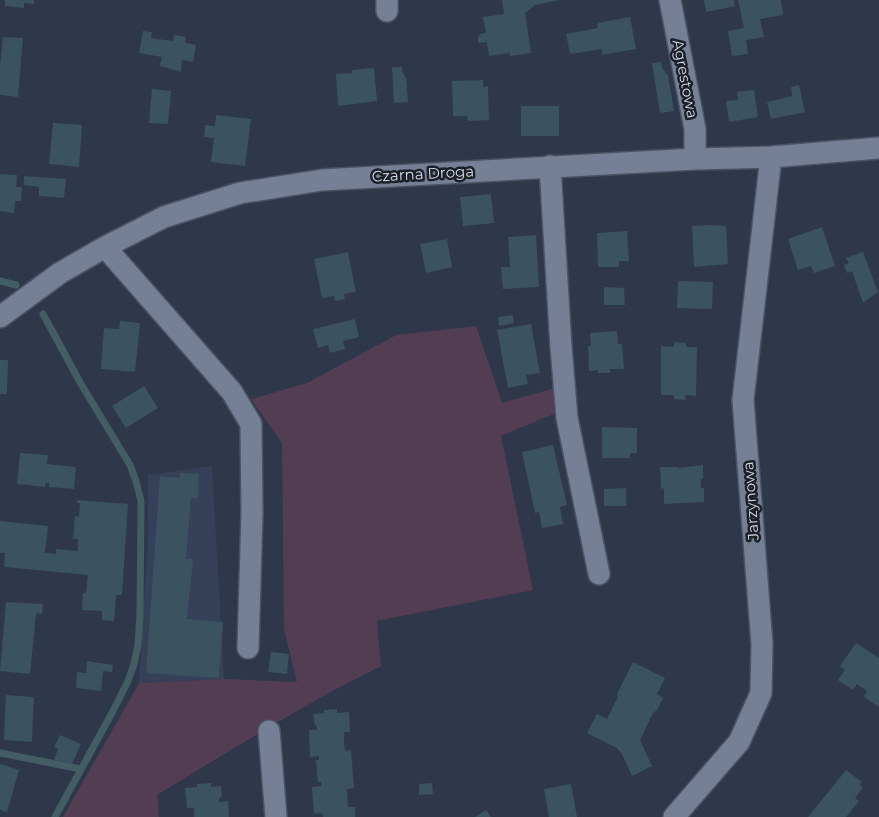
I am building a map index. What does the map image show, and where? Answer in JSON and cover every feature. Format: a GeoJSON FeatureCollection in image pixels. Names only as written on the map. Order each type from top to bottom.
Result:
{"type":"FeatureCollection","features":[{"type":"Feature","properties":{"kind":"street","name":"Agrestowa"},"geometry":{"type":"LineString","coordinates":[[670,0],[694,129],[695,158]]}},
{"type":"Feature","properties":{"kind":"street","name":"Czarna Droga"},"geometry":{"type":"LineString","coordinates":[[0,317],[60,273],[105,247],[164,217],[240,193],[322,180],[695,158],[771,157],[879,148]]}},
{"type":"Feature","properties":{"kind":"street","name":"Jarzynowa"},"geometry":{"type":"LineString","coordinates":[[674,817],[739,742],[761,692],[762,644],[743,400],[771,157]]}},
{"type":"Feature","properties":{"kind":"street"},"geometry":{"type":"LineString","coordinates":[[550,166],[560,347],[567,418],[599,574]]}},
{"type":"Feature","properties":{"kind":"street"},"geometry":{"type":"LineString","coordinates":[[105,247],[232,392],[252,424],[252,513],[248,648]]}},
{"type":"Feature","properties":{"kind":"street"},"geometry":{"type":"LineString","coordinates":[[269,731],[276,817]]}},
{"type":"Feature","properties":{"kind":"shaded area"},"geometry":{"type":"Polygon","coordinates":[[[476,326],[502,403],[555,388],[556,413],[501,436],[533,590],[377,621],[381,666],[240,744],[157,795],[159,817],[63,817],[139,683],[224,679],[297,682],[284,629],[282,443],[251,399],[307,383],[396,335],[476,326]]]}},
{"type":"Feature","properties":{"kind":"shaded area"},"geometry":{"type":"Polygon","coordinates":[[[212,466],[224,679],[139,683],[148,538],[148,475],[212,466]]]}},
{"type":"Feature","properties":{"kind":"building"},"geometry":{"type":"Polygon","coordinates":[[[5,0],[34,0],[34,4],[24,3],[24,8],[5,6],[5,0]]]}},
{"type":"Feature","properties":{"kind":"building"},"geometry":{"type":"Polygon","coordinates":[[[502,0],[560,0],[535,5],[525,13],[531,53],[489,56],[487,42],[478,43],[480,34],[486,33],[483,17],[504,14],[502,0]]]}},
{"type":"Feature","properties":{"kind":"building"},"geometry":{"type":"Polygon","coordinates":[[[704,0],[734,0],[735,6],[706,12],[704,0]]]}},
{"type":"Feature","properties":{"kind":"building"},"geometry":{"type":"Polygon","coordinates":[[[738,0],[781,0],[783,15],[760,19],[764,37],[746,40],[748,54],[732,56],[728,31],[744,28],[738,0]]]}},
{"type":"Feature","properties":{"kind":"building"},"geometry":{"type":"Polygon","coordinates":[[[630,17],[636,49],[602,55],[602,49],[570,54],[566,34],[598,28],[597,23],[630,17]]]}},
{"type":"Feature","properties":{"kind":"building"},"geometry":{"type":"Polygon","coordinates":[[[143,31],[152,32],[151,38],[173,41],[174,35],[186,37],[185,43],[196,45],[193,62],[182,60],[181,72],[160,66],[162,57],[139,53],[143,31]]]}},
{"type":"Feature","properties":{"kind":"building"},"geometry":{"type":"Polygon","coordinates":[[[3,37],[23,38],[18,97],[0,95],[3,37]]]}},
{"type":"Feature","properties":{"kind":"building"},"geometry":{"type":"Polygon","coordinates":[[[661,62],[662,68],[668,75],[674,111],[660,113],[652,63],[661,62]]]}},
{"type":"Feature","properties":{"kind":"building"},"geometry":{"type":"Polygon","coordinates":[[[392,67],[402,67],[403,74],[406,77],[408,102],[394,103],[392,67]]]}},
{"type":"Feature","properties":{"kind":"building"},"geometry":{"type":"Polygon","coordinates":[[[374,68],[377,101],[338,106],[336,74],[352,73],[352,70],[374,68]]]}},
{"type":"Feature","properties":{"kind":"building"},"geometry":{"type":"Polygon","coordinates":[[[483,80],[483,87],[488,86],[489,120],[468,121],[467,116],[453,116],[452,81],[483,80]]]}},
{"type":"Feature","properties":{"kind":"building"},"geometry":{"type":"Polygon","coordinates":[[[799,85],[805,112],[771,119],[767,102],[792,96],[791,87],[799,85]]]}},
{"type":"Feature","properties":{"kind":"building"},"geometry":{"type":"Polygon","coordinates":[[[152,89],[171,91],[168,124],[149,123],[152,89]]]}},
{"type":"Feature","properties":{"kind":"building"},"geometry":{"type":"Polygon","coordinates":[[[754,90],[758,117],[729,122],[726,101],[738,100],[737,92],[754,90]]]}},
{"type":"Feature","properties":{"kind":"building"},"geometry":{"type":"Polygon","coordinates":[[[521,106],[559,106],[559,136],[521,136],[521,106]]]}},
{"type":"Feature","properties":{"kind":"building"},"geometry":{"type":"Polygon","coordinates":[[[216,115],[251,119],[245,166],[211,162],[214,138],[204,137],[205,125],[215,126],[216,115]]]}},
{"type":"Feature","properties":{"kind":"building"},"geometry":{"type":"Polygon","coordinates":[[[53,123],[82,125],[79,167],[49,164],[53,123]]]}},
{"type":"Feature","properties":{"kind":"building"},"geometry":{"type":"Polygon","coordinates":[[[0,174],[17,175],[16,187],[22,187],[21,201],[15,201],[14,213],[0,211],[0,174]]]}},
{"type":"Feature","properties":{"kind":"building"},"geometry":{"type":"Polygon","coordinates":[[[24,176],[66,179],[64,198],[39,196],[39,187],[24,185],[24,176]]]}},
{"type":"Feature","properties":{"kind":"building"},"geometry":{"type":"Polygon","coordinates":[[[491,194],[494,223],[463,226],[460,197],[491,194]]]}},
{"type":"Feature","properties":{"kind":"building"},"geometry":{"type":"Polygon","coordinates":[[[692,226],[726,226],[728,264],[694,267],[692,226]]]}},
{"type":"Feature","properties":{"kind":"building"},"geometry":{"type":"Polygon","coordinates":[[[822,227],[835,266],[814,273],[811,266],[798,270],[788,239],[822,227]]]}},
{"type":"Feature","properties":{"kind":"building"},"geometry":{"type":"Polygon","coordinates":[[[627,231],[629,261],[619,261],[619,267],[598,267],[597,233],[627,231]]]}},
{"type":"Feature","properties":{"kind":"building"},"geometry":{"type":"Polygon","coordinates":[[[536,235],[539,287],[503,289],[501,267],[510,267],[508,237],[536,235]]]}},
{"type":"Feature","properties":{"kind":"building"},"geometry":{"type":"Polygon","coordinates":[[[447,239],[452,267],[426,273],[420,244],[447,239]]]}},
{"type":"Feature","properties":{"kind":"building"},"geometry":{"type":"Polygon","coordinates":[[[348,252],[356,292],[344,294],[345,299],[335,301],[334,296],[322,298],[314,259],[348,252]]]}},
{"type":"Feature","properties":{"kind":"building"},"geometry":{"type":"Polygon","coordinates":[[[863,252],[878,292],[863,303],[852,271],[847,273],[844,265],[849,263],[846,258],[863,252]]]}},
{"type":"Feature","properties":{"kind":"building"},"geometry":{"type":"Polygon","coordinates":[[[678,281],[713,282],[712,309],[677,308],[678,281]]]}},
{"type":"Feature","properties":{"kind":"building"},"geometry":{"type":"Polygon","coordinates":[[[604,287],[624,288],[625,305],[604,305],[604,287]]]}},
{"type":"Feature","properties":{"kind":"building"},"geometry":{"type":"Polygon","coordinates":[[[513,315],[514,323],[499,326],[498,317],[513,315]]]}},
{"type":"Feature","properties":{"kind":"building"},"geometry":{"type":"Polygon","coordinates":[[[355,319],[359,337],[343,341],[345,349],[330,353],[328,345],[318,348],[313,329],[355,319]]]}},
{"type":"Feature","properties":{"kind":"building"},"geometry":{"type":"Polygon","coordinates":[[[120,321],[140,323],[135,372],[101,369],[104,328],[119,329],[120,321]]]}},
{"type":"Feature","properties":{"kind":"building"},"geometry":{"type":"Polygon","coordinates":[[[531,324],[540,373],[526,375],[528,384],[508,388],[497,330],[531,324]]]}},
{"type":"Feature","properties":{"kind":"building"},"geometry":{"type":"Polygon","coordinates":[[[617,331],[618,344],[622,344],[624,369],[610,369],[610,373],[598,373],[598,370],[589,371],[588,346],[591,346],[590,333],[617,331]]]}},
{"type":"Feature","properties":{"kind":"building"},"geometry":{"type":"Polygon","coordinates":[[[674,342],[686,343],[686,347],[697,347],[696,396],[685,395],[686,400],[674,399],[674,395],[661,395],[661,346],[674,347],[674,342]]]}},
{"type":"Feature","properties":{"kind":"building"},"geometry":{"type":"Polygon","coordinates":[[[0,360],[8,360],[7,394],[0,394],[0,360]]]}},
{"type":"Feature","properties":{"kind":"building"},"geometry":{"type":"Polygon","coordinates":[[[144,386],[158,408],[126,428],[112,406],[144,386]]]}},
{"type":"Feature","properties":{"kind":"building"},"geometry":{"type":"Polygon","coordinates":[[[602,427],[637,428],[637,453],[630,453],[630,458],[602,458],[602,427]]]}},
{"type":"Feature","properties":{"kind":"building"},"geometry":{"type":"Polygon","coordinates":[[[553,445],[567,505],[560,507],[563,524],[542,528],[539,512],[535,513],[522,452],[553,445]]]}},
{"type":"Feature","properties":{"kind":"building"},"geometry":{"type":"Polygon","coordinates":[[[20,453],[48,455],[47,464],[76,467],[74,489],[49,487],[49,483],[45,483],[45,487],[17,484],[20,453]]]}},
{"type":"Feature","properties":{"kind":"building"},"geometry":{"type":"Polygon","coordinates":[[[703,465],[701,488],[704,488],[704,502],[664,504],[664,488],[661,489],[660,467],[678,468],[703,465]]]}},
{"type":"Feature","properties":{"kind":"building"},"geometry":{"type":"Polygon","coordinates":[[[180,473],[199,474],[198,498],[191,498],[186,559],[193,559],[187,619],[223,622],[219,678],[146,673],[160,476],[180,478],[180,473]]]}},
{"type":"Feature","properties":{"kind":"building"},"geometry":{"type":"Polygon","coordinates":[[[626,488],[626,506],[604,506],[604,489],[626,488]]]}},
{"type":"Feature","properties":{"kind":"building"},"geometry":{"type":"Polygon","coordinates":[[[77,500],[128,504],[122,595],[116,595],[114,621],[102,620],[102,611],[82,610],[83,593],[86,593],[88,575],[4,567],[5,553],[0,553],[0,521],[48,526],[45,553],[56,554],[56,549],[78,551],[78,539],[73,539],[75,516],[79,517],[80,503],[77,503],[77,500]]]}},
{"type":"Feature","properties":{"kind":"building"},"geometry":{"type":"Polygon","coordinates":[[[6,602],[43,604],[42,614],[36,613],[30,674],[0,671],[6,602]]]}},
{"type":"Feature","properties":{"kind":"building"},"geometry":{"type":"Polygon","coordinates":[[[856,643],[879,658],[879,707],[864,697],[867,691],[857,684],[853,690],[838,680],[845,670],[840,666],[856,643]]]}},
{"type":"Feature","properties":{"kind":"building"},"geometry":{"type":"Polygon","coordinates":[[[271,652],[289,654],[287,674],[268,672],[271,652]]]}},
{"type":"Feature","properties":{"kind":"building"},"geometry":{"type":"Polygon","coordinates":[[[87,661],[113,665],[112,672],[103,671],[101,691],[76,688],[77,672],[86,673],[87,661]]]}},
{"type":"Feature","properties":{"kind":"building"},"geometry":{"type":"Polygon","coordinates":[[[633,662],[665,678],[657,694],[663,698],[657,710],[653,713],[640,740],[652,766],[632,776],[622,754],[617,748],[587,733],[597,714],[607,719],[633,662]]]}},
{"type":"Feature","properties":{"kind":"building"},"geometry":{"type":"Polygon","coordinates":[[[6,695],[34,697],[32,742],[4,740],[6,695]]]}},
{"type":"Feature","properties":{"kind":"building"},"geometry":{"type":"Polygon","coordinates":[[[337,709],[337,713],[349,712],[350,732],[344,732],[344,742],[345,751],[351,750],[354,788],[347,789],[348,807],[355,807],[355,817],[323,817],[322,813],[314,814],[312,787],[321,786],[321,782],[318,782],[316,760],[319,760],[319,756],[310,757],[309,730],[317,730],[313,714],[324,713],[324,710],[337,709]]]}},
{"type":"Feature","properties":{"kind":"building"},"geometry":{"type":"Polygon","coordinates":[[[60,735],[81,744],[72,764],[54,760],[58,749],[54,747],[60,735]]]}},
{"type":"Feature","properties":{"kind":"building"},"geometry":{"type":"Polygon","coordinates":[[[0,764],[19,770],[7,812],[0,810],[0,764]]]}},
{"type":"Feature","properties":{"kind":"building"},"geometry":{"type":"Polygon","coordinates":[[[846,770],[862,782],[859,785],[863,787],[855,798],[859,801],[846,817],[808,817],[846,770]]]}},
{"type":"Feature","properties":{"kind":"building"},"geometry":{"type":"Polygon","coordinates":[[[211,783],[211,787],[221,786],[222,797],[219,798],[219,802],[228,801],[229,817],[194,817],[194,808],[187,808],[185,788],[197,787],[197,784],[211,783]]]}},
{"type":"Feature","properties":{"kind":"building"},"geometry":{"type":"Polygon","coordinates":[[[432,783],[433,794],[419,795],[419,784],[432,783]]]}},
{"type":"Feature","properties":{"kind":"building"},"geometry":{"type":"Polygon","coordinates":[[[571,784],[577,817],[549,817],[544,789],[571,784]]]}},
{"type":"Feature","properties":{"kind":"building"},"geometry":{"type":"Polygon","coordinates":[[[486,810],[491,817],[475,817],[486,810]]]}},
{"type":"Feature","properties":{"kind":"waterway"},"geometry":{"type":"LineString","coordinates":[[0,281],[16,285]]}},
{"type":"Feature","properties":{"kind":"waterway"},"geometry":{"type":"LineString","coordinates":[[43,314],[81,384],[130,465],[141,501],[140,615],[138,645],[134,664],[113,711],[55,817]]}},
{"type":"Feature","properties":{"kind":"waterway"},"geometry":{"type":"LineString","coordinates":[[0,753],[81,769]]}}]}
